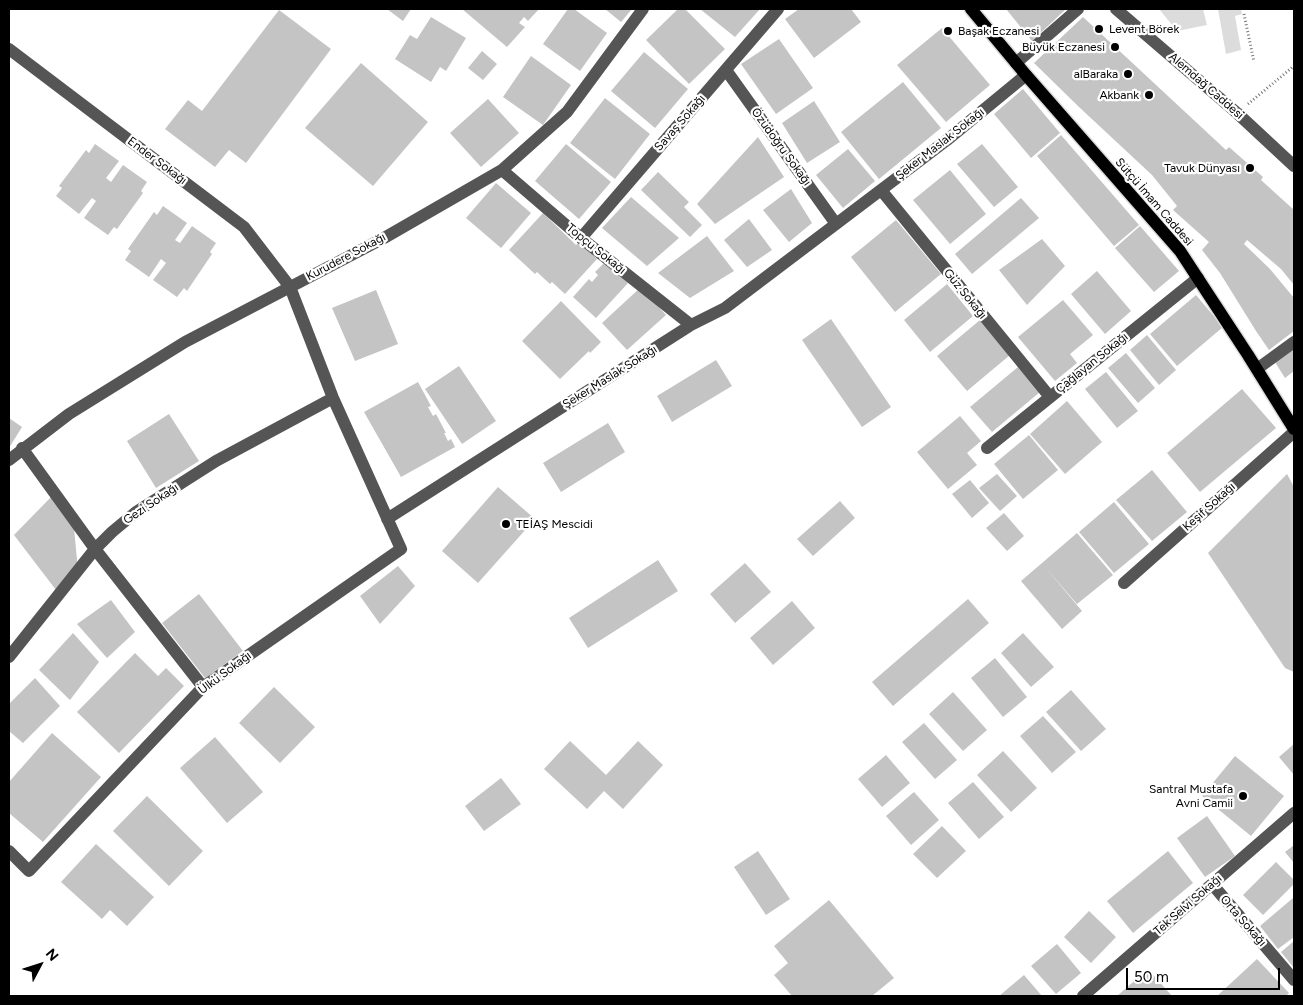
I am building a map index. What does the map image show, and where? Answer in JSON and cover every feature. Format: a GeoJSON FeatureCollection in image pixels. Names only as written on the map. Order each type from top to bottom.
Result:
{"type":"FeatureCollection","features":[{"type":"Feature","properties":{"kind":"main road","name":"Sütçü İmam Caddesi"},"geometry":{"type":"LineString","coordinates":[[971,9],[1026,75],[1180,251],[1257,369],[1294,430]]}},
{"type":"Feature","properties":{"kind":"street","name":"Kurudere Sokağı"},"geometry":{"type":"LineString","coordinates":[[9,460],[22,448],[69,414],[185,342],[384,238],[502,170],[567,112],[644,9]]}},
{"type":"Feature","properties":{"kind":"street","name":"Savaş Sokağı"},"geometry":{"type":"LineString","coordinates":[[581,238],[778,9]]}},
{"type":"Feature","properties":{"kind":"street"},"geometry":{"type":"LineString","coordinates":[[1016,63],[1078,9]]}},
{"type":"Feature","properties":{"kind":"street","name":"Alemdağ Caddesi"},"geometry":{"type":"LineString","coordinates":[[1116,9],[1237,113],[1294,166]]}},
{"type":"Feature","properties":{"kind":"street","name":"Ender Sokağı"},"geometry":{"type":"LineString","coordinates":[[9,48],[244,227],[290,287]]}},
{"type":"Feature","properties":{"kind":"street","name":"Özüdoğru Sokağı"},"geometry":{"type":"LineString","coordinates":[[726,70],[836,224]]}},
{"type":"Feature","properties":{"kind":"street","name":"Şeker Maslak Sokağı"},"geometry":{"type":"LineString","coordinates":[[387,519],[692,325],[725,308],[947,140],[1026,75]]}},
{"type":"Feature","properties":{"kind":"street","name":"Topçu Sokağı"},"geometry":{"type":"LineString","coordinates":[[502,170],[581,238],[692,325]]}},
{"type":"Feature","properties":{"kind":"street","name":"Güz Sokağı"},"geometry":{"type":"LineString","coordinates":[[881,190],[1050,397]]}},
{"type":"Feature","properties":{"kind":"street","name":"Çağlayan Sokağı"},"geometry":{"type":"LineString","coordinates":[[987,448],[1198,278]]}},
{"type":"Feature","properties":{"kind":"street"},"geometry":{"type":"LineString","coordinates":[[290,287],[333,398],[387,519]]}},
{"type":"Feature","properties":{"kind":"street"},"geometry":{"type":"LineString","coordinates":[[1257,369],[1294,342]]}},
{"type":"Feature","properties":{"kind":"street","name":"Gezi Sokağı"},"geometry":{"type":"LineString","coordinates":[[9,657],[95,549],[136,512],[216,461],[333,398]]}},
{"type":"Feature","properties":{"kind":"street","name":"Keşif Sokağı"},"geometry":{"type":"LineString","coordinates":[[1124,583],[1294,430]]}},
{"type":"Feature","properties":{"kind":"street"},"geometry":{"type":"LineString","coordinates":[[22,448],[95,549],[203,687]]}},
{"type":"Feature","properties":{"kind":"street","name":"Ülkü Sokağı"},"geometry":{"type":"LineString","coordinates":[[9,851],[29,871],[203,687],[401,548],[387,519]]}},
{"type":"Feature","properties":{"kind":"street","name":"Tek Selvi Sokağı"},"geometry":{"type":"LineString","coordinates":[[1083,996],[1294,813]]}},
{"type":"Feature","properties":{"kind":"street","name":"Orta Sokağı"},"geometry":{"type":"LineString","coordinates":[[1212,884],[1294,980]]}},
{"type":"Feature","properties":{"kind":"path"},"geometry":{"type":"LineString","coordinates":[[1244,14],[1254,62]]}},
{"type":"Feature","properties":{"kind":"path"},"geometry":{"type":"LineString","coordinates":[[1237,113],[1294,66]]}},
{"type":"Feature","properties":{"kind":"shaded area"},"geometry":{"type":"Polygon","coordinates":[[[1159,9],[1203,9],[1207,25],[1177,31],[1159,9]]]}},
{"type":"Feature","properties":{"kind":"shaded area"},"geometry":{"type":"Polygon","coordinates":[[[1218,9],[1241,9],[1242,14],[1235,16],[1241,50],[1226,54],[1218,9]]]}},
{"type":"Feature","properties":{"kind":"building"},"geometry":{"type":"Polygon","coordinates":[[[387,9],[411,9],[403,21],[387,9]]]}},
{"type":"Feature","properties":{"kind":"building"},"geometry":{"type":"Polygon","coordinates":[[[462,9],[539,9],[528,21],[524,17],[519,23],[525,27],[507,47],[462,9]]]}},
{"type":"Feature","properties":{"kind":"building"},"geometry":{"type":"Polygon","coordinates":[[[568,9],[574,9],[607,33],[580,71],[543,44],[568,9]]]}},
{"type":"Feature","properties":{"kind":"building"},"geometry":{"type":"Polygon","coordinates":[[[605,9],[632,9],[621,22],[605,9]]]}},
{"type":"Feature","properties":{"kind":"building"},"geometry":{"type":"Polygon","coordinates":[[[678,9],[685,9],[725,49],[689,84],[646,40],[678,9]]]}},
{"type":"Feature","properties":{"kind":"building"},"geometry":{"type":"Polygon","coordinates":[[[700,9],[760,9],[735,37],[700,9]]]}},
{"type":"Feature","properties":{"kind":"building"},"geometry":{"type":"Polygon","coordinates":[[[799,9],[851,9],[861,22],[814,58],[785,19],[799,9]]]}},
{"type":"Feature","properties":{"kind":"building"},"geometry":{"type":"Polygon","coordinates":[[[1006,9],[1066,9],[1032,41],[1006,9]]]}},
{"type":"Feature","properties":{"kind":"building"},"geometry":{"type":"Polygon","coordinates":[[[279,10],[331,49],[246,163],[229,150],[215,167],[165,129],[188,100],[202,111],[279,10]]]}},
{"type":"Feature","properties":{"kind":"building"},"geometry":{"type":"Polygon","coordinates":[[[431,17],[466,38],[446,71],[440,67],[431,82],[395,59],[410,35],[417,39],[431,17]]]}},
{"type":"Feature","properties":{"kind":"building"},"geometry":{"type":"Polygon","coordinates":[[[1083,17],[1226,150],[1229,147],[1263,177],[1261,180],[1294,210],[1294,285],[1281,269],[1247,240],[1244,244],[1270,269],[1294,298],[1294,331],[1269,350],[1220,273],[1202,250],[1209,242],[1173,210],[1177,206],[1152,175],[1034,63],[1083,17]]]}},
{"type":"Feature","properties":{"kind":"building"},"geometry":{"type":"Polygon","coordinates":[[[942,28],[990,85],[946,122],[897,65],[942,28]]]}},
{"type":"Feature","properties":{"kind":"building"},"geometry":{"type":"Polygon","coordinates":[[[779,39],[813,88],[776,114],[741,64],[779,39]]]}},
{"type":"Feature","properties":{"kind":"building"},"geometry":{"type":"Polygon","coordinates":[[[482,51],[497,64],[483,80],[468,68],[482,51]]]}},
{"type":"Feature","properties":{"kind":"building"},"geometry":{"type":"Polygon","coordinates":[[[644,52],[688,89],[655,128],[611,91],[644,52]]]}},
{"type":"Feature","properties":{"kind":"building"},"geometry":{"type":"Polygon","coordinates":[[[531,56],[571,85],[543,125],[503,97],[531,56]]]}},
{"type":"Feature","properties":{"kind":"building"},"geometry":{"type":"Polygon","coordinates":[[[361,63],[428,122],[373,186],[305,128],[361,63]]]}},
{"type":"Feature","properties":{"kind":"building"},"geometry":{"type":"Polygon","coordinates":[[[903,82],[941,128],[879,179],[841,132],[903,82]]]}},
{"type":"Feature","properties":{"kind":"building"},"geometry":{"type":"Polygon","coordinates":[[[1023,89],[1060,133],[1031,158],[994,114],[1023,89]]]}},
{"type":"Feature","properties":{"kind":"building"},"geometry":{"type":"Polygon","coordinates":[[[605,98],[650,134],[615,179],[570,143],[605,98]]]}},
{"type":"Feature","properties":{"kind":"building"},"geometry":{"type":"Polygon","coordinates":[[[488,99],[519,133],[481,167],[450,133],[488,99]]]}},
{"type":"Feature","properties":{"kind":"building"},"geometry":{"type":"Polygon","coordinates":[[[814,101],[840,142],[807,163],[782,123],[814,101]]]}},
{"type":"Feature","properties":{"kind":"building"},"geometry":{"type":"Polygon","coordinates":[[[1061,135],[1139,225],[1114,246],[1037,156],[1061,135]]]}},
{"type":"Feature","properties":{"kind":"building"},"geometry":{"type":"Polygon","coordinates":[[[758,137],[784,177],[715,224],[697,204],[758,137]]]}},
{"type":"Feature","properties":{"kind":"building"},"geometry":{"type":"Polygon","coordinates":[[[95,144],[119,161],[106,178],[111,182],[123,165],[147,182],[141,191],[143,193],[117,229],[114,227],[108,235],[84,218],[96,201],[92,198],[79,214],[56,196],[62,188],[59,186],[86,150],[89,153],[95,144]]]}},
{"type":"Feature","properties":{"kind":"building"},"geometry":{"type":"Polygon","coordinates":[[[566,144],[611,182],[579,219],[535,181],[566,144]]]}},
{"type":"Feature","properties":{"kind":"building"},"geometry":{"type":"Polygon","coordinates":[[[982,144],[1018,187],[994,207],[957,164],[982,144]]]}},
{"type":"Feature","properties":{"kind":"building"},"geometry":{"type":"Polygon","coordinates":[[[848,149],[875,181],[843,208],[816,175],[848,149]]]}},
{"type":"Feature","properties":{"kind":"building"},"geometry":{"type":"Polygon","coordinates":[[[950,170],[986,214],[950,244],[913,200],[950,170]]]}},
{"type":"Feature","properties":{"kind":"building"},"geometry":{"type":"Polygon","coordinates":[[[658,172],[689,202],[684,207],[702,225],[690,237],[641,190],[658,172]]]}},
{"type":"Feature","properties":{"kind":"building"},"geometry":{"type":"Polygon","coordinates":[[[496,183],[531,213],[501,248],[466,218],[496,183]]]}},
{"type":"Feature","properties":{"kind":"building"},"geometry":{"type":"Polygon","coordinates":[[[791,189],[812,223],[789,242],[763,210],[791,189]]]}},
{"type":"Feature","properties":{"kind":"building"},"geometry":{"type":"Polygon","coordinates":[[[631,197],[679,238],[647,266],[602,228],[631,197]]]}},
{"type":"Feature","properties":{"kind":"building"},"geometry":{"type":"Polygon","coordinates":[[[1021,198],[1039,218],[972,274],[955,254],[1021,198]]]}},
{"type":"Feature","properties":{"kind":"building"},"geometry":{"type":"Polygon","coordinates":[[[163,206],[187,223],[175,240],[180,243],[192,226],[216,243],[210,252],[212,254],[187,291],[184,288],[177,297],[153,280],[166,263],[161,259],[149,277],[125,260],[131,251],[128,249],[154,212],[157,215],[163,206]]]}},
{"type":"Feature","properties":{"kind":"building"},"geometry":{"type":"Polygon","coordinates":[[[543,213],[576,245],[579,242],[597,259],[565,294],[537,272],[535,274],[509,250],[543,213]]]}},
{"type":"Feature","properties":{"kind":"building"},"geometry":{"type":"Polygon","coordinates":[[[749,219],[772,250],[747,267],[724,240],[749,219]]]}},
{"type":"Feature","properties":{"kind":"building"},"geometry":{"type":"Polygon","coordinates":[[[896,220],[941,274],[895,312],[851,257],[896,220]]]}},
{"type":"Feature","properties":{"kind":"building"},"geometry":{"type":"Polygon","coordinates":[[[1140,226],[1179,271],[1154,292],[1115,248],[1140,226]]]}},
{"type":"Feature","properties":{"kind":"building"},"geometry":{"type":"Polygon","coordinates":[[[707,236],[734,271],[690,298],[658,273],[707,236]]]}},
{"type":"Feature","properties":{"kind":"building"},"geometry":{"type":"Polygon","coordinates":[[[1042,239],[1065,266],[1027,305],[999,270],[1042,239]]]}},
{"type":"Feature","properties":{"kind":"building"},"geometry":{"type":"Polygon","coordinates":[[[605,262],[628,283],[596,318],[573,297],[589,279],[592,282],[598,275],[595,272],[605,262]]]}},
{"type":"Feature","properties":{"kind":"building"},"geometry":{"type":"Polygon","coordinates":[[[1097,271],[1131,311],[1105,334],[1071,294],[1097,271]]]}},
{"type":"Feature","properties":{"kind":"building"},"geometry":{"type":"Polygon","coordinates":[[[947,284],[973,316],[930,352],[904,320],[947,284]]]}},
{"type":"Feature","properties":{"kind":"building"},"geometry":{"type":"Polygon","coordinates":[[[641,287],[666,315],[627,350],[602,323],[641,287]]]}},
{"type":"Feature","properties":{"kind":"building"},"geometry":{"type":"Polygon","coordinates":[[[376,290],[398,344],[355,361],[332,308],[376,290]]]}},
{"type":"Feature","properties":{"kind":"building"},"geometry":{"type":"Polygon","coordinates":[[[1196,295],[1223,327],[1177,366],[1150,334],[1196,295]]]}},
{"type":"Feature","properties":{"kind":"building"},"geometry":{"type":"Polygon","coordinates":[[[1063,300],[1093,335],[1070,354],[1077,363],[1055,381],[1018,337],[1063,300]]]}},
{"type":"Feature","properties":{"kind":"building"},"geometry":{"type":"Polygon","coordinates":[[[561,301],[601,342],[560,379],[522,341],[561,301]]]}},
{"type":"Feature","properties":{"kind":"building"},"geometry":{"type":"Polygon","coordinates":[[[831,319],[891,407],[862,427],[802,340],[831,319]]]}},
{"type":"Feature","properties":{"kind":"building"},"geometry":{"type":"Polygon","coordinates":[[[980,320],[1010,355],[967,391],[937,356],[980,320]]]}},
{"type":"Feature","properties":{"kind":"building"},"geometry":{"type":"Polygon","coordinates":[[[1147,335],[1176,370],[1159,385],[1130,350],[1147,335]]]}},
{"type":"Feature","properties":{"kind":"building"},"geometry":{"type":"Polygon","coordinates":[[[1294,344],[1294,371],[1285,378],[1273,359],[1294,344]]]}},
{"type":"Feature","properties":{"kind":"building"},"geometry":{"type":"Polygon","coordinates":[[[1126,353],[1155,388],[1138,403],[1108,368],[1126,353]]]}},
{"type":"Feature","properties":{"kind":"building"},"geometry":{"type":"Polygon","coordinates":[[[716,360],[732,386],[672,422],[657,396],[716,360]]]}},
{"type":"Feature","properties":{"kind":"building"},"geometry":{"type":"Polygon","coordinates":[[[459,366],[496,421],[462,444],[425,389],[459,366]]]}},
{"type":"Feature","properties":{"kind":"building"},"geometry":{"type":"Polygon","coordinates":[[[1018,367],[1040,392],[992,432],[970,407],[1018,367]]]}},
{"type":"Feature","properties":{"kind":"building"},"geometry":{"type":"Polygon","coordinates":[[[1106,372],[1138,411],[1117,428],[1085,389],[1106,372]]]}},
{"type":"Feature","properties":{"kind":"building"},"geometry":{"type":"Polygon","coordinates":[[[418,382],[431,406],[428,407],[433,416],[436,414],[448,441],[451,439],[455,447],[401,477],[364,412],[418,382]]]}},
{"type":"Feature","properties":{"kind":"building"},"geometry":{"type":"Polygon","coordinates":[[[1242,389],[1276,428],[1200,492],[1167,453],[1242,389]]]}},
{"type":"Feature","properties":{"kind":"building"},"geometry":{"type":"Polygon","coordinates":[[[1067,401],[1102,442],[1065,474],[1030,434],[1067,401]]]}},
{"type":"Feature","properties":{"kind":"building"},"geometry":{"type":"Polygon","coordinates":[[[169,414],[199,461],[156,488],[127,441],[169,414]]]}},
{"type":"Feature","properties":{"kind":"building"},"geometry":{"type":"Polygon","coordinates":[[[960,416],[981,441],[967,453],[977,465],[948,489],[917,452],[960,416]]]}},
{"type":"Feature","properties":{"kind":"building"},"geometry":{"type":"Polygon","coordinates":[[[9,418],[22,427],[9,448],[9,418]]]}},
{"type":"Feature","properties":{"kind":"building"},"geometry":{"type":"Polygon","coordinates":[[[608,423],[625,452],[561,492],[543,463],[608,423]]]}},
{"type":"Feature","properties":{"kind":"building"},"geometry":{"type":"Polygon","coordinates":[[[1029,435],[1058,470],[1023,499],[994,464],[1029,435]]]}},
{"type":"Feature","properties":{"kind":"building"},"geometry":{"type":"Polygon","coordinates":[[[1152,470],[1187,512],[1152,541],[1116,500],[1152,470]]]}},
{"type":"Feature","properties":{"kind":"building"},"geometry":{"type":"Polygon","coordinates":[[[997,474],[1017,496],[1000,511],[979,488],[997,474]]]}},
{"type":"Feature","properties":{"kind":"building"},"geometry":{"type":"Polygon","coordinates":[[[1287,474],[1294,487],[1294,672],[1285,668],[1208,553],[1287,474]]]}},
{"type":"Feature","properties":{"kind":"building"},"geometry":{"type":"Polygon","coordinates":[[[970,480],[989,503],[972,518],[952,494],[970,480]]]}},
{"type":"Feature","properties":{"kind":"building"},"geometry":{"type":"Polygon","coordinates":[[[498,487],[535,519],[478,583],[442,551],[498,487]]]}},
{"type":"Feature","properties":{"kind":"building"},"geometry":{"type":"Polygon","coordinates":[[[53,495],[74,528],[78,570],[56,590],[14,535],[53,495]]]}},
{"type":"Feature","properties":{"kind":"building"},"geometry":{"type":"Polygon","coordinates":[[[840,501],[855,518],[813,556],[797,539],[840,501]]]}},
{"type":"Feature","properties":{"kind":"building"},"geometry":{"type":"Polygon","coordinates":[[[1114,502],[1149,544],[1114,573],[1079,532],[1114,502]]]}},
{"type":"Feature","properties":{"kind":"building"},"geometry":{"type":"Polygon","coordinates":[[[1004,513],[1024,536],[1007,551],[986,528],[1004,513]]]}},
{"type":"Feature","properties":{"kind":"building"},"geometry":{"type":"Polygon","coordinates":[[[1077,533],[1113,575],[1077,604],[1045,567],[1082,611],[1062,629],[1021,581],[1077,533]]]}},
{"type":"Feature","properties":{"kind":"building"},"geometry":{"type":"Polygon","coordinates":[[[658,560],[678,591],[588,648],[569,618],[658,560]]]}},
{"type":"Feature","properties":{"kind":"building"},"geometry":{"type":"Polygon","coordinates":[[[745,563],[771,592],[735,623],[710,594],[745,563]]]}},
{"type":"Feature","properties":{"kind":"building"},"geometry":{"type":"Polygon","coordinates":[[[398,566],[415,586],[380,624],[360,596],[398,566]]]}},
{"type":"Feature","properties":{"kind":"building"},"geometry":{"type":"Polygon","coordinates":[[[199,594],[243,651],[205,678],[162,623],[199,594]]]}},
{"type":"Feature","properties":{"kind":"building"},"geometry":{"type":"Polygon","coordinates":[[[968,599],[989,623],[893,706],[872,682],[968,599]]]}},
{"type":"Feature","properties":{"kind":"building"},"geometry":{"type":"Polygon","coordinates":[[[111,600],[135,632],[107,658],[77,624],[111,600]]]}},
{"type":"Feature","properties":{"kind":"building"},"geometry":{"type":"Polygon","coordinates":[[[792,601],[815,628],[773,665],[750,638],[792,601]]]}},
{"type":"Feature","properties":{"kind":"building"},"geometry":{"type":"Polygon","coordinates":[[[73,633],[99,662],[70,700],[39,670],[73,633]]]}},
{"type":"Feature","properties":{"kind":"building"},"geometry":{"type":"Polygon","coordinates":[[[1023,633],[1054,667],[1031,687],[1001,653],[1023,633]]]}},
{"type":"Feature","properties":{"kind":"building"},"geometry":{"type":"Polygon","coordinates":[[[135,653],[158,676],[166,668],[184,686],[119,753],[77,712],[135,653]]]}},
{"type":"Feature","properties":{"kind":"building"},"geometry":{"type":"Polygon","coordinates":[[[995,658],[1027,697],[1003,717],[971,678],[995,658]]]}},
{"type":"Feature","properties":{"kind":"building"},"geometry":{"type":"Polygon","coordinates":[[[35,678],[60,706],[23,743],[9,731],[9,704],[35,678]]]}},
{"type":"Feature","properties":{"kind":"building"},"geometry":{"type":"Polygon","coordinates":[[[274,687],[315,727],[280,763],[239,723],[274,687]]]}},
{"type":"Feature","properties":{"kind":"building"},"geometry":{"type":"Polygon","coordinates":[[[1071,690],[1106,729],[1081,751],[1046,712],[1071,690]]]}},
{"type":"Feature","properties":{"kind":"building"},"geometry":{"type":"Polygon","coordinates":[[[953,692],[987,730],[963,751],[929,714],[953,692]]]}},
{"type":"Feature","properties":{"kind":"building"},"geometry":{"type":"Polygon","coordinates":[[[1043,716],[1076,752],[1052,773],[1020,736],[1043,716]]]}},
{"type":"Feature","properties":{"kind":"building"},"geometry":{"type":"Polygon","coordinates":[[[924,723],[957,760],[935,779],[902,742],[924,723]]]}},
{"type":"Feature","properties":{"kind":"building"},"geometry":{"type":"Polygon","coordinates":[[[52,733],[101,777],[43,842],[9,813],[9,782],[52,733]]]}},
{"type":"Feature","properties":{"kind":"building"},"geometry":{"type":"Polygon","coordinates":[[[215,737],[263,792],[227,823],[180,768],[215,737]]]}},
{"type":"Feature","properties":{"kind":"building"},"geometry":{"type":"Polygon","coordinates":[[[570,741],[606,775],[638,741],[663,765],[623,809],[604,791],[587,809],[544,769],[570,741]]]}},
{"type":"Feature","properties":{"kind":"building"},"geometry":{"type":"Polygon","coordinates":[[[1294,744],[1294,775],[1279,757],[1294,744]]]}},
{"type":"Feature","properties":{"kind":"building"},"geometry":{"type":"Polygon","coordinates":[[[1003,751],[1037,788],[1011,812],[977,775],[1003,751]]]}},
{"type":"Feature","properties":{"kind":"building"},"geometry":{"type":"Polygon","coordinates":[[[886,755],[910,783],[882,807],[858,779],[886,755]]]}},
{"type":"Feature","properties":{"kind":"building","name":"Santral Mustafa Avni Camii"},"geometry":{"type":"Polygon","coordinates":[[[1235,756],[1284,796],[1251,836],[1202,796],[1235,756]]]}},
{"type":"Feature","properties":{"kind":"building"},"geometry":{"type":"Polygon","coordinates":[[[501,778],[521,804],[484,831],[465,806],[501,778]]]}},
{"type":"Feature","properties":{"kind":"building"},"geometry":{"type":"Polygon","coordinates":[[[973,782],[1004,817],[979,839],[948,803],[973,782]]]}},
{"type":"Feature","properties":{"kind":"building"},"geometry":{"type":"Polygon","coordinates":[[[914,792],[939,820],[911,845],[886,816],[914,792]]]}},
{"type":"Feature","properties":{"kind":"building"},"geometry":{"type":"Polygon","coordinates":[[[147,796],[203,851],[169,886],[113,831],[147,796]]]}},
{"type":"Feature","properties":{"kind":"building"},"geometry":{"type":"Polygon","coordinates":[[[1207,816],[1235,856],[1205,877],[1177,838],[1207,816]]]}},
{"type":"Feature","properties":{"kind":"building"},"geometry":{"type":"Polygon","coordinates":[[[942,826],[966,851],[937,878],[913,854],[942,826]]]}},
{"type":"Feature","properties":{"kind":"building"},"geometry":{"type":"Polygon","coordinates":[[[96,844],[154,897],[127,926],[110,910],[102,919],[61,882],[96,844]]]}},
{"type":"Feature","properties":{"kind":"building"},"geometry":{"type":"Polygon","coordinates":[[[1294,845],[1294,863],[1285,852],[1294,845]]]}},
{"type":"Feature","properties":{"kind":"building"},"geometry":{"type":"Polygon","coordinates":[[[758,851],[790,899],[766,915],[734,867],[758,851]]]}},
{"type":"Feature","properties":{"kind":"building"},"geometry":{"type":"Polygon","coordinates":[[[1168,851],[1193,883],[1133,933],[1107,901],[1168,851]]]}},
{"type":"Feature","properties":{"kind":"building"},"geometry":{"type":"Polygon","coordinates":[[[1276,862],[1294,880],[1294,884],[1263,915],[1243,895],[1276,862]]]}},
{"type":"Feature","properties":{"kind":"building"},"geometry":{"type":"Polygon","coordinates":[[[1293,898],[1294,937],[1278,949],[1260,926],[1293,898]]]}},
{"type":"Feature","properties":{"kind":"building"},"geometry":{"type":"Polygon","coordinates":[[[829,900],[894,978],[872,996],[792,996],[774,975],[788,963],[774,946],[829,900]]]}},
{"type":"Feature","properties":{"kind":"building"},"geometry":{"type":"Polygon","coordinates":[[[1089,911],[1116,937],[1091,963],[1064,937],[1089,911]]]}},
{"type":"Feature","properties":{"kind":"building"},"geometry":{"type":"Polygon","coordinates":[[[1294,941],[1294,968],[1281,952],[1294,941]]]}},
{"type":"Feature","properties":{"kind":"building"},"geometry":{"type":"Polygon","coordinates":[[[1057,944],[1081,973],[1056,994],[1031,966],[1057,944]]]}},
{"type":"Feature","properties":{"kind":"building"},"geometry":{"type":"Polygon","coordinates":[[[1257,959],[1289,993],[1286,996],[1217,996],[1257,959]]]}},
{"type":"Feature","properties":{"kind":"building"},"geometry":{"type":"Polygon","coordinates":[[[1148,969],[1172,996],[1117,996],[1148,969]]]}},
{"type":"Feature","properties":{"kind":"building"},"geometry":{"type":"Polygon","coordinates":[[[1024,975],[1042,996],[999,996],[1024,975]]]}},
{"type":"Feature","properties":{"kind":"place","name":"Levent Börek"},"geometry":{"type":"Point","coordinates":[1099,29]}},
{"type":"Feature","properties":{"kind":"place","name":"Başak Eczanesi"},"geometry":{"type":"Point","coordinates":[948,31]}},
{"type":"Feature","properties":{"kind":"place","name":"Büyük Eczanesi"},"geometry":{"type":"Point","coordinates":[1115,47]}},
{"type":"Feature","properties":{"kind":"place","name":"alBaraka"},"geometry":{"type":"Point","coordinates":[1128,74]}},
{"type":"Feature","properties":{"kind":"place","name":"Akbank"},"geometry":{"type":"Point","coordinates":[1149,95]}},
{"type":"Feature","properties":{"kind":"place","name":"Tavuk Dünyası"},"geometry":{"type":"Point","coordinates":[1250,168]}},
{"type":"Feature","properties":{"kind":"place","name":"TEİAŞ Mescidi"},"geometry":{"type":"Point","coordinates":[506,524]}},
{"type":"Feature","properties":{"kind":"place","name":"Santral Mustafa Avni Camii"},"geometry":{"type":"Point","coordinates":[1243,796]}}]}
